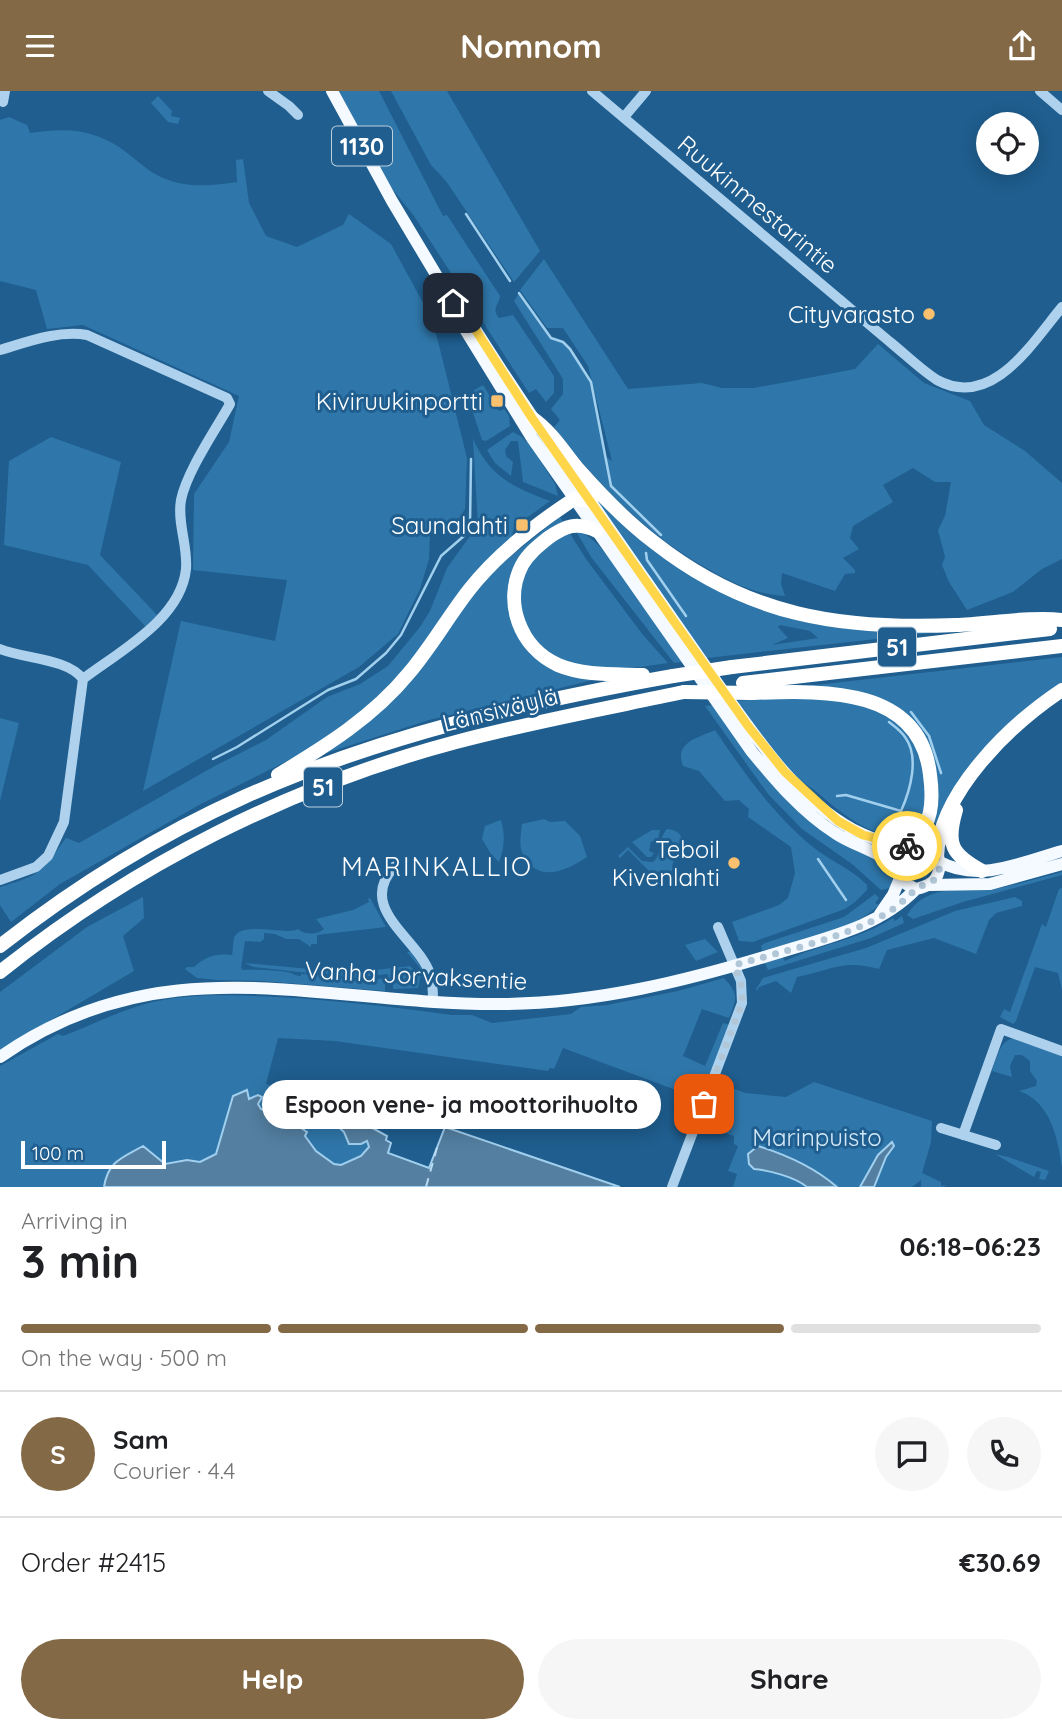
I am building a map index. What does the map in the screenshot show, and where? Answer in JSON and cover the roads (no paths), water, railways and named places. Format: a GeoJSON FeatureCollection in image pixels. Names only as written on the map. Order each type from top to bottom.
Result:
{"type":"FeatureCollection","features":[{"type":"Feature","properties":{"kind":"highway"},"geometry":{"type":"LineString","coordinates":[[532,418],[540,433],[653,542],[695,571],[752,600],[784,612],[858,624],[954,625],[1062,620]]}},
{"type":"Feature","properties":{"kind":"highway"},"geometry":{"type":"LineString","coordinates":[[244,797],[332,743],[366,717],[409,673],[469,590],[490,567],[514,544],[574,499],[591,501]]}},
{"type":"Feature","properties":{"kind":"highway"},"geometry":{"type":"LineString","coordinates":[[597,531],[586,526],[567,526],[538,547],[522,565],[517,577],[514,601],[526,639],[545,657],[559,665],[578,670],[673,676]]}},
{"type":"Feature","properties":{"kind":"highway","name":"Länsiväylä"},"geometry":{"type":"LineString","coordinates":[[0,946],[84,884],[162,837],[244,797],[345,757],[445,726],[575,694],[673,676],[1062,627]]}},
{"type":"Feature","properties":{"kind":"highway","name":"51"},"geometry":{"type":"LineString","coordinates":[[747,688],[1062,646]]}},
{"type":"Feature","properties":{"kind":"highway"},"geometry":{"type":"LineString","coordinates":[[747,688],[836,694],[859,699],[893,712],[912,727],[925,748],[932,784],[928,824],[912,846]]}},
{"type":"Feature","properties":{"kind":"highway","name":"Länsiväylä"},"geometry":{"type":"LineString","coordinates":[[0,972],[99,899],[176,854],[252,815],[353,775],[454,742],[684,692],[747,688]]}},
{"type":"Feature","properties":{"kind":"highway"},"geometry":{"type":"LineString","coordinates":[[938,859],[941,828],[959,791],[1021,721],[1062,690]]}},
{"type":"Feature","properties":{"kind":"highway"},"geometry":{"type":"LineString","coordinates":[[959,791],[952,825],[952,846],[959,856],[982,871]]}},
{"type":"Feature","properties":{"kind":"main road","name":"1130"},"geometry":{"type":"LineString","coordinates":[[332,91],[392,201],[453,303],[460,321],[515,402],[591,501],[748,726],[785,772],[838,821],[863,835],[890,844],[923,847],[938,859]]}},
{"type":"Feature","properties":{"kind":"main road","name":"1130"},"geometry":{"type":"LineString","coordinates":[[515,402],[532,418]]}},
{"type":"Feature","properties":{"kind":"main road","name":"1130"},"geometry":{"type":"LineString","coordinates":[[540,433],[574,499],[744,741],[776,782],[824,826],[856,846],[880,856],[909,886],[923,887]]}},
{"type":"Feature","properties":{"kind":"main road"},"geometry":{"type":"LineString","coordinates":[[875,919],[893,895],[899,873],[899,860],[912,846]]}},
{"type":"Feature","properties":{"kind":"main road"},"geometry":{"type":"LineString","coordinates":[[923,887],[937,876],[938,859],[956,869],[982,871],[1002,869],[1062,851]]}},
{"type":"Feature","properties":{"kind":"main road"},"geometry":{"type":"LineString","coordinates":[[923,887],[990,884],[1062,864]]}},
{"type":"Feature","properties":{"kind":"main road","name":"Vanha Jorvaksentie"},"geometry":{"type":"LineString","coordinates":[[0,1057],[60,1022],[121,1001],[177,989],[251,987],[503,1004],[593,998],[652,988],[845,932],[893,909],[923,887]]}},
{"type":"Feature","properties":{"kind":"street"},"geometry":{"type":"LineString","coordinates":[[268,91],[298,115]]}},
{"type":"Feature","properties":{"kind":"street","name":"Ruukinmestarintie"},"geometry":{"type":"LineString","coordinates":[[592,91],[890,342],[935,378],[947,384],[976,387],[1001,376],[1062,307]]}},
{"type":"Feature","properties":{"kind":"street"},"geometry":{"type":"LineString","coordinates":[[624,117],[646,91]]}},
{"type":"Feature","properties":{"kind":"street"},"geometry":{"type":"LineString","coordinates":[[1040,91],[1062,110]]}},
{"type":"Feature","properties":{"kind":"street"},"geometry":{"type":"LineString","coordinates":[[0,350],[37,338],[77,333],[87,335],[228,398],[230,404],[181,499],[186,564],[181,588],[171,607],[158,622],[83,679]]}},
{"type":"Feature","properties":{"kind":"street"},"geometry":{"type":"LineString","coordinates":[[0,649],[66,666],[77,671],[83,679],[64,822],[48,856],[36,867],[0,880]]}},
{"type":"Feature","properties":{"kind":"street"},"geometry":{"type":"LineString","coordinates":[[395,866],[385,879],[382,898],[387,914],[424,962],[430,974],[433,1001]]}},
{"type":"Feature","properties":{"kind":"street"},"geometry":{"type":"LineString","coordinates":[[672,1187],[742,1003],[742,989],[735,965],[718,927]]}},
{"type":"Feature","properties":{"kind":"street"},"geometry":{"type":"LineString","coordinates":[[964,1135],[1002,1029],[1062,1051]]}},
{"type":"Feature","properties":{"kind":"street"},"geometry":{"type":"LineString","coordinates":[[941,1128],[996,1146]]}},
{"type":"Feature","properties":{"kind":"waterway"},"geometry":{"type":"LineString","coordinates":[[466,214],[510,281]]}},
{"type":"Feature","properties":{"kind":"waterway"},"geometry":{"type":"LineString","coordinates":[[519,293],[551,338],[563,342],[570,349],[591,382],[611,486],[661,535]]}},
{"type":"Feature","properties":{"kind":"waterway"},"geometry":{"type":"LineString","coordinates":[[213,759],[328,690],[356,679],[386,653],[401,635],[441,556],[465,535],[470,526],[471,459]]}},
{"type":"Feature","properties":{"kind":"waterway"},"geometry":{"type":"LineString","coordinates":[[646,553],[647,560],[686,616]]}},
{"type":"Feature","properties":{"kind":"waterway"},"geometry":{"type":"LineString","coordinates":[[911,712],[929,736],[941,773]]}},
{"type":"Feature","properties":{"kind":"waterway"},"geometry":{"type":"LineString","coordinates":[[837,796],[846,795],[901,811],[912,774],[912,754],[905,737],[889,722]]}},
{"type":"Feature","properties":{"kind":"waterway"},"geometry":{"type":"LineString","coordinates":[[818,859],[846,900]]}},
{"type":"Feature","properties":{"kind":"place","name":"Cityvarasto"},"geometry":{"type":"Point","coordinates":[929,314]}},
{"type":"Feature","properties":{"kind":"place","name":"Kiviruukinportti"},"geometry":{"type":"Point","coordinates":[497,401]}},
{"type":"Feature","properties":{"kind":"place","name":"Saunalahti"},"geometry":{"type":"Point","coordinates":[522,525]}},
{"type":"Feature","properties":{"kind":"place","name":"Teboil Kivenlahti"},"geometry":{"type":"Point","coordinates":[734,863]}},
{"type":"Feature","properties":{"kind":"place","name":"Espoon vene- ja moottorihuolto"},"geometry":{"type":"Point","coordinates":[704,1104]}},
{"type":"Feature","properties":{"kind":"district","name":"MARINKALLIO"},"geometry":{"type":"Point","coordinates":[437,866]}},
{"type":"Feature","properties":{"kind":"park label","name":"Marinpuisto"},"geometry":{"type":"Point","coordinates":[817,1137]}}]}
